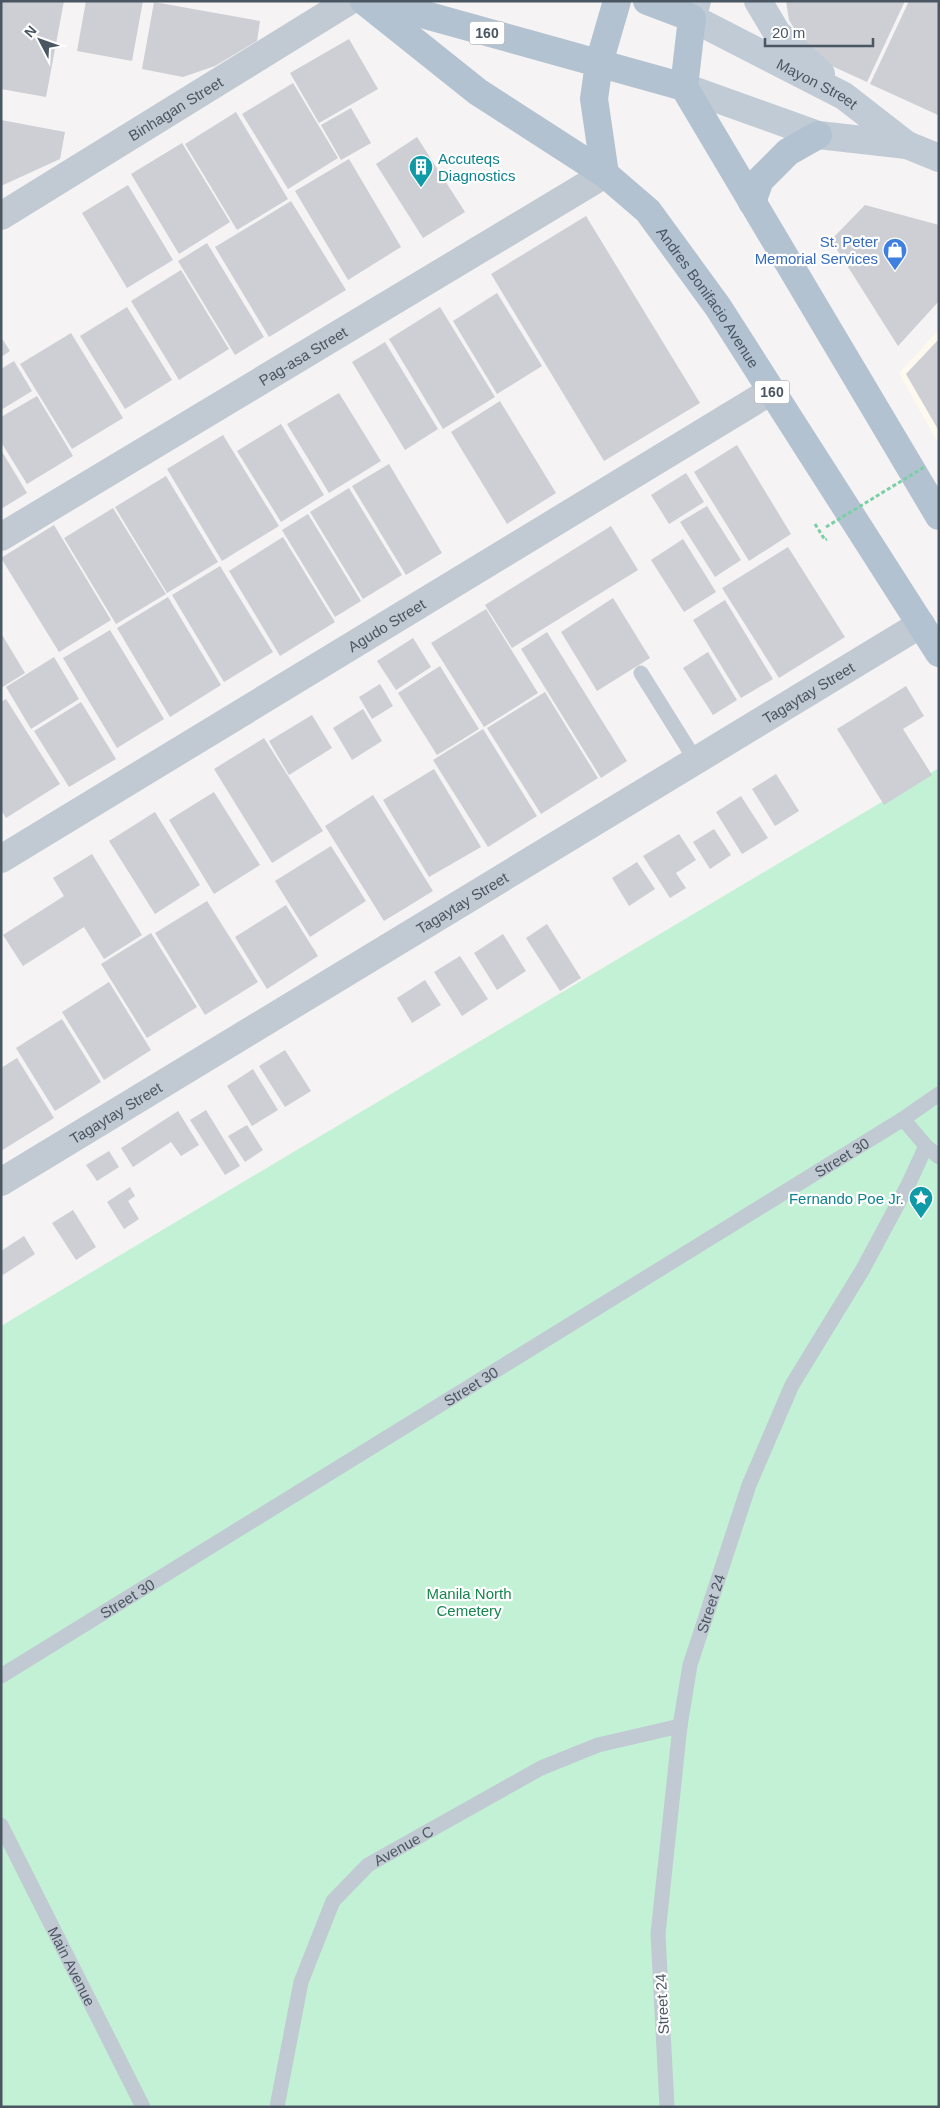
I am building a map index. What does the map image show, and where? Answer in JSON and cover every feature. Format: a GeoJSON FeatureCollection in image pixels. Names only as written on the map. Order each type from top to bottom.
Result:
{"type":"FeatureCollection","features":[{"type":"Feature","properties":{"kind":"main road","name":"Andres Bonifacio Avenue"},"geometry":{"type":"LineString","coordinates":[[364,1],[478,92],[605,174],[648,211],[718,307],[939,653]]}},
{"type":"Feature","properties":{"kind":"main road","name":"160"},"geometry":{"type":"LineString","coordinates":[[375,1],[684,87]]}},
{"type":"Feature","properties":{"kind":"main road"},"geometry":{"type":"LineString","coordinates":[[605,174],[594,99],[599,63],[617,1]]}},
{"type":"Feature","properties":{"kind":"main road"},"geometry":{"type":"LineString","coordinates":[[648,1],[695,10],[684,87],[939,516]]}},
{"type":"Feature","properties":{"kind":"main road"},"geometry":{"type":"LineString","coordinates":[[758,1],[777,33],[844,96]]}},
{"type":"Feature","properties":{"kind":"main road","name":"Mayon Street"},"geometry":{"type":"LineString","coordinates":[[695,10],[844,96],[908,145],[939,158]]}},
{"type":"Feature","properties":{"kind":"main road","name":"Mayon Street"},"geometry":{"type":"LineString","coordinates":[[684,87],[818,135],[908,145]]}},
{"type":"Feature","properties":{"kind":"main road"},"geometry":{"type":"LineString","coordinates":[[752,202],[760,180],[788,152],[818,135]]}},
{"type":"Feature","properties":{"kind":"street","name":"Binhagan Street"},"geometry":{"type":"LineString","coordinates":[[1,216],[349,1]]}},
{"type":"Feature","properties":{"kind":"street","name":"Pag-asa Street"},"geometry":{"type":"LineString","coordinates":[[1,537],[605,174]]}},
{"type":"Feature","properties":{"kind":"street","name":"Agudo Street"},"geometry":{"type":"LineString","coordinates":[[1,859],[771,390]]}},
{"type":"Feature","properties":{"kind":"street","name":"Tagaytay Street"},"geometry":{"type":"LineString","coordinates":[[1,1182],[921,624]]}},
{"type":"Feature","properties":{"kind":"lane"},"geometry":{"type":"LineString","coordinates":[[641,672],[696,761]]}},
{"type":"Feature","properties":{"kind":"lane","name":"Street 30"},"geometry":{"type":"LineString","coordinates":[[1,1676],[939,1094]]}},
{"type":"Feature","properties":{"kind":"lane"},"geometry":{"type":"LineString","coordinates":[[903,1118],[926,1146],[939,1157]]}},
{"type":"Feature","properties":{"kind":"lane","name":"Street 24"},"geometry":{"type":"LineString","coordinates":[[667,2107],[658,1934],[680,1726],[690,1665],[749,1485],[788,1394],[863,1269],[909,1183],[926,1146]]}},
{"type":"Feature","properties":{"kind":"lane","name":"Avenue C"},"geometry":{"type":"LineString","coordinates":[[277,2107],[301,1982],[333,1901],[368,1865],[541,1768],[598,1745],[680,1726]]}},
{"type":"Feature","properties":{"kind":"lane","name":"Main Avenue"},"geometry":{"type":"LineString","coordinates":[[1,1825],[143,2107]]}},
{"type":"Feature","properties":{"kind":"path"},"geometry":{"type":"LineString","coordinates":[[826,527],[926,466]]}},
{"type":"Feature","properties":{"kind":"shaded area"},"geometry":{"type":"Polygon","coordinates":[[[939,329],[939,445],[899,373],[939,329]]]}},
{"type":"Feature","properties":{"kind":"green space","name":"Manila North Cemetery"},"geometry":{"type":"Polygon","coordinates":[[[939,768],[939,2107],[1,2107],[1,1326],[939,768]]]}},
{"type":"Feature","properties":{"kind":"building"},"geometry":{"type":"Polygon","coordinates":[[[1,1],[64,1],[46,97],[1,89],[1,1]]]}},
{"type":"Feature","properties":{"kind":"building"},"geometry":{"type":"Polygon","coordinates":[[[86,1],[143,1],[132,61],[77,51],[86,1]]]}},
{"type":"Feature","properties":{"kind":"building"},"geometry":{"type":"Polygon","coordinates":[[[786,1],[905,1],[867,82],[821,61],[802,41],[789,20],[786,1]]]}},
{"type":"Feature","properties":{"kind":"building"},"geometry":{"type":"Polygon","coordinates":[[[909,1],[939,1],[938,115],[870,84],[909,1]]]}},
{"type":"Feature","properties":{"kind":"building"},"geometry":{"type":"Polygon","coordinates":[[[154,2],[260,21],[257,41],[215,66],[183,77],[142,69],[154,2]]]}},
{"type":"Feature","properties":{"kind":"building"},"geometry":{"type":"Polygon","coordinates":[[[349,39],[378,89],[319,123],[290,73],[349,39]]]}},
{"type":"Feature","properties":{"kind":"building"},"geometry":{"type":"Polygon","coordinates":[[[293,83],[338,158],[288,189],[242,114],[293,83]]]}},
{"type":"Feature","properties":{"kind":"building"},"geometry":{"type":"Polygon","coordinates":[[[351,108],[371,143],[341,160],[321,125],[351,108]]]}},
{"type":"Feature","properties":{"kind":"building"},"geometry":{"type":"Polygon","coordinates":[[[236,112],[288,199],[237,230],[185,144],[236,112]]]}},
{"type":"Feature","properties":{"kind":"building"},"geometry":{"type":"Polygon","coordinates":[[[1,120],[65,132],[60,159],[1,186],[1,120]]]}},
{"type":"Feature","properties":{"kind":"building","name":"Accuteqs Diagnostics"},"geometry":{"type":"Polygon","coordinates":[[[417,137],[465,212],[423,238],[376,164],[417,137]]]}},
{"type":"Feature","properties":{"kind":"building"},"geometry":{"type":"Polygon","coordinates":[[[182,143],[230,222],[179,254],[131,174],[182,143]]]}},
{"type":"Feature","properties":{"kind":"building"},"geometry":{"type":"Polygon","coordinates":[[[349,159],[401,247],[348,280],[295,191],[349,159]]]}},
{"type":"Feature","properties":{"kind":"building"},"geometry":{"type":"Polygon","coordinates":[[[128,185],[173,260],[127,288],[82,213],[128,185]]]}},
{"type":"Feature","properties":{"kind":"building"},"geometry":{"type":"Polygon","coordinates":[[[291,201],[346,290],[269,337],[215,247],[291,201]]]}},
{"type":"Feature","properties":{"kind":"building","name":"St. Peter Memorial Services"},"geometry":{"type":"Polygon","coordinates":[[[865,205],[939,225],[939,301],[898,346],[831,240],[865,205]]]}},
{"type":"Feature","properties":{"kind":"building"},"geometry":{"type":"Polygon","coordinates":[[[586,216],[700,403],[604,461],[491,274],[586,216]]]}},
{"type":"Feature","properties":{"kind":"building"},"geometry":{"type":"Polygon","coordinates":[[[207,243],[264,337],[235,355],[178,261],[207,243]]]}},
{"type":"Feature","properties":{"kind":"building"},"geometry":{"type":"Polygon","coordinates":[[[181,270],[229,349],[179,380],[131,301],[181,270]]]}},
{"type":"Feature","properties":{"kind":"building"},"geometry":{"type":"Polygon","coordinates":[[[497,293],[542,366],[497,394],[453,321],[497,293]]]}},
{"type":"Feature","properties":{"kind":"building"},"geometry":{"type":"Polygon","coordinates":[[[127,307],[172,380],[125,409],[80,336],[127,307]]]}},
{"type":"Feature","properties":{"kind":"building"},"geometry":{"type":"Polygon","coordinates":[[[440,307],[495,397],[443,429],[389,339],[440,307]]]}},
{"type":"Feature","properties":{"kind":"building"},"geometry":{"type":"Polygon","coordinates":[[[71,333],[123,418],[72,449],[20,364],[71,333]]]}},
{"type":"Feature","properties":{"kind":"building"},"geometry":{"type":"Polygon","coordinates":[[[1,337],[10,351],[1,357],[1,337]]]}},
{"type":"Feature","properties":{"kind":"building"},"geometry":{"type":"Polygon","coordinates":[[[939,339],[939,431],[906,374],[939,339]]]}},
{"type":"Feature","properties":{"kind":"building"},"geometry":{"type":"Polygon","coordinates":[[[385,342],[438,429],[405,450],[352,362],[385,342]]]}},
{"type":"Feature","properties":{"kind":"building"},"geometry":{"type":"Polygon","coordinates":[[[14,361],[32,391],[1,410],[1,369],[14,361]]]}},
{"type":"Feature","properties":{"kind":"building"},"geometry":{"type":"Polygon","coordinates":[[[339,393],[381,461],[329,493],[287,424],[339,393]]]}},
{"type":"Feature","properties":{"kind":"building"},"geometry":{"type":"Polygon","coordinates":[[[37,396],[73,456],[27,484],[1,442],[1,417],[37,396]]]}},
{"type":"Feature","properties":{"kind":"building"},"geometry":{"type":"Polygon","coordinates":[[[500,401],[556,493],[507,524],[451,432],[500,401]]]}},
{"type":"Feature","properties":{"kind":"building"},"geometry":{"type":"Polygon","coordinates":[[[281,424],[324,495],[281,522],[237,451],[281,424]]]}},
{"type":"Feature","properties":{"kind":"building"},"geometry":{"type":"Polygon","coordinates":[[[223,435],[279,526],[222,561],[167,469],[223,435]]]}},
{"type":"Feature","properties":{"kind":"building"},"geometry":{"type":"Polygon","coordinates":[[[737,445],[791,534],[749,561],[694,472],[737,445]]]}},
{"type":"Feature","properties":{"kind":"building"},"geometry":{"type":"Polygon","coordinates":[[[1,450],[27,493],[1,509],[1,450]]]}},
{"type":"Feature","properties":{"kind":"building"},"geometry":{"type":"Polygon","coordinates":[[[389,464],[442,553],[406,575],[352,486],[389,464]]]}},
{"type":"Feature","properties":{"kind":"building"},"geometry":{"type":"Polygon","coordinates":[[[686,473],[704,502],[669,524],[651,495],[686,473]]]}},
{"type":"Feature","properties":{"kind":"building"},"geometry":{"type":"Polygon","coordinates":[[[166,476],[218,562],[167,593],[115,507],[166,476]]]}},
{"type":"Feature","properties":{"kind":"building"},"geometry":{"type":"Polygon","coordinates":[[[349,488],[402,575],[363,599],[310,512],[349,488]]]}},
{"type":"Feature","properties":{"kind":"building"},"geometry":{"type":"Polygon","coordinates":[[[707,506],[741,560],[715,577],[680,522],[707,506]]]}},
{"type":"Feature","properties":{"kind":"building"},"geometry":{"type":"Polygon","coordinates":[[[113,508],[166,594],[116,624],[64,538],[113,508]]]}},
{"type":"Feature","properties":{"kind":"building"},"geometry":{"type":"Polygon","coordinates":[[[308,514],[361,601],[335,617],[282,530],[308,514]]]}},
{"type":"Feature","properties":{"kind":"building"},"geometry":{"type":"Polygon","coordinates":[[[54,525],[111,620],[59,652],[1,558],[54,525]]]}},
{"type":"Feature","properties":{"kind":"building"},"geometry":{"type":"Polygon","coordinates":[[[611,526],[638,570],[512,648],[485,605],[611,526]]]}},
{"type":"Feature","properties":{"kind":"building"},"geometry":{"type":"Polygon","coordinates":[[[283,537],[335,622],[280,656],[229,571],[283,537]]]}},
{"type":"Feature","properties":{"kind":"building"},"geometry":{"type":"Polygon","coordinates":[[[683,539],[716,592],[684,612],[651,560],[683,539]]]}},
{"type":"Feature","properties":{"kind":"building"},"geometry":{"type":"Polygon","coordinates":[[[788,547],[845,637],[779,678],[722,588],[788,547]]]}},
{"type":"Feature","properties":{"kind":"building"},"geometry":{"type":"Polygon","coordinates":[[[220,566],[273,652],[224,682],[172,595],[220,566]]]}},
{"type":"Feature","properties":{"kind":"building"},"geometry":{"type":"Polygon","coordinates":[[[168,597],[221,685],[170,717],[117,628],[168,597]]]}},
{"type":"Feature","properties":{"kind":"building"},"geometry":{"type":"Polygon","coordinates":[[[613,598],[650,658],[597,691],[561,632],[613,598]]]}},
{"type":"Feature","properties":{"kind":"building"},"geometry":{"type":"Polygon","coordinates":[[[725,600],[773,679],[741,698],[693,620],[725,600]]]}},
{"type":"Feature","properties":{"kind":"building"},"geometry":{"type":"Polygon","coordinates":[[[486,609],[538,693],[484,727],[431,643],[486,609]]]}},
{"type":"Feature","properties":{"kind":"building"},"geometry":{"type":"Polygon","coordinates":[[[110,630],[164,719],[117,748],[63,658],[110,630]]]}},
{"type":"Feature","properties":{"kind":"building"},"geometry":{"type":"Polygon","coordinates":[[[547,632],[627,761],[601,778],[521,649],[547,632]]]}},
{"type":"Feature","properties":{"kind":"building"},"geometry":{"type":"Polygon","coordinates":[[[1,633],[25,673],[1,688],[1,633]]]}},
{"type":"Feature","properties":{"kind":"building"},"geometry":{"type":"Polygon","coordinates":[[[413,638],[431,667],[396,690],[377,661],[413,638]]]}},
{"type":"Feature","properties":{"kind":"building"},"geometry":{"type":"Polygon","coordinates":[[[708,652],[737,700],[713,715],[683,668],[708,652]]]}},
{"type":"Feature","properties":{"kind":"building"},"geometry":{"type":"Polygon","coordinates":[[[54,657],[79,699],[31,729],[6,687],[54,657]]]}},
{"type":"Feature","properties":{"kind":"building"},"geometry":{"type":"Polygon","coordinates":[[[440,666],[479,729],[437,755],[398,693],[440,666]]]}},
{"type":"Feature","properties":{"kind":"building"},"geometry":{"type":"Polygon","coordinates":[[[380,684],[393,706],[372,719],[359,697],[380,684]]]}},
{"type":"Feature","properties":{"kind":"building"},"geometry":{"type":"Polygon","coordinates":[[[906,686],[924,716],[903,729],[932,775],[884,805],[837,729],[906,686]]]}},
{"type":"Feature","properties":{"kind":"building"},"geometry":{"type":"Polygon","coordinates":[[[545,692],[598,778],[541,814],[487,728],[545,692]]]}},
{"type":"Feature","properties":{"kind":"building"},"geometry":{"type":"Polygon","coordinates":[[[6,699],[60,784],[6,818],[1,810],[1,702],[6,699]]]}},
{"type":"Feature","properties":{"kind":"building"},"geometry":{"type":"Polygon","coordinates":[[[81,702],[116,759],[69,787],[34,731],[81,702]]]}},
{"type":"Feature","properties":{"kind":"building"},"geometry":{"type":"Polygon","coordinates":[[[363,709],[382,741],[352,760],[333,728],[363,709]]]}},
{"type":"Feature","properties":{"kind":"building"},"geometry":{"type":"Polygon","coordinates":[[[312,715],[332,748],[289,775],[269,741],[312,715]]]}},
{"type":"Feature","properties":{"kind":"building"},"geometry":{"type":"Polygon","coordinates":[[[483,729],[537,816],[488,847],[433,760],[483,729]]]}},
{"type":"Feature","properties":{"kind":"building"},"geometry":{"type":"Polygon","coordinates":[[[264,738],[323,831],[272,863],[214,769],[264,738]]]}},
{"type":"Feature","properties":{"kind":"building"},"geometry":{"type":"Polygon","coordinates":[[[434,769],[481,847],[429,877],[383,800],[434,769]]]}},
{"type":"Feature","properties":{"kind":"building"},"geometry":{"type":"Polygon","coordinates":[[[776,774],[799,811],[775,826],[752,789],[776,774]]]}},
{"type":"Feature","properties":{"kind":"building"},"geometry":{"type":"Polygon","coordinates":[[[214,792],[260,865],[214,894],[169,820],[214,792]]]}},
{"type":"Feature","properties":{"kind":"building"},"geometry":{"type":"Polygon","coordinates":[[[373,795],[433,891],[384,921],[325,826],[373,795]]]}},
{"type":"Feature","properties":{"kind":"building"},"geometry":{"type":"Polygon","coordinates":[[[741,796],[768,838],[742,854],[716,812],[741,796]]]}},
{"type":"Feature","properties":{"kind":"building"},"geometry":{"type":"Polygon","coordinates":[[[155,812],[200,885],[155,914],[109,841],[155,812]]]}},
{"type":"Feature","properties":{"kind":"building"},"geometry":{"type":"Polygon","coordinates":[[[714,829],[731,855],[710,869],[693,842],[714,829]]]}},
{"type":"Feature","properties":{"kind":"building"},"geometry":{"type":"Polygon","coordinates":[[[679,834],[696,860],[676,873],[686,888],[670,898],[643,856],[679,834]]]}},
{"type":"Feature","properties":{"kind":"building"},"geometry":{"type":"Polygon","coordinates":[[[331,846],[366,901],[310,937],[275,881],[331,846]]]}},
{"type":"Feature","properties":{"kind":"building"},"geometry":{"type":"Polygon","coordinates":[[[92,854],[142,935],[104,959],[84,927],[23,966],[3,935],[64,896],[53,878],[92,854]]]}},
{"type":"Feature","properties":{"kind":"building"},"geometry":{"type":"Polygon","coordinates":[[[637,862],[655,889],[629,906],[612,878],[637,862]]]}},
{"type":"Feature","properties":{"kind":"building"},"geometry":{"type":"Polygon","coordinates":[[[207,901],[258,982],[205,1015],[155,933],[207,901]]]}},
{"type":"Feature","properties":{"kind":"building"},"geometry":{"type":"Polygon","coordinates":[[[286,905],[318,956],[267,989],[235,937],[286,905]]]}},
{"type":"Feature","properties":{"kind":"building"},"geometry":{"type":"Polygon","coordinates":[[[547,924],[581,978],[560,991],[526,938],[547,924]]]}},
{"type":"Feature","properties":{"kind":"building"},"geometry":{"type":"Polygon","coordinates":[[[151,933],[197,1007],[147,1038],[101,964],[151,933]]]}},
{"type":"Feature","properties":{"kind":"building"},"geometry":{"type":"Polygon","coordinates":[[[503,934],[526,971],[497,990],[474,953],[503,934]]]}},
{"type":"Feature","properties":{"kind":"building"},"geometry":{"type":"Polygon","coordinates":[[[460,956],[488,999],[462,1016],[434,972],[460,956]]]}},
{"type":"Feature","properties":{"kind":"building"},"geometry":{"type":"Polygon","coordinates":[[[425,980],[441,1005],[412,1023],[397,998],[425,980]]]}},
{"type":"Feature","properties":{"kind":"building"},"geometry":{"type":"Polygon","coordinates":[[[109,982],[151,1050],[104,1080],[62,1012],[109,982]]]}},
{"type":"Feature","properties":{"kind":"building"},"geometry":{"type":"Polygon","coordinates":[[[62,1019],[101,1082],[55,1111],[16,1048],[62,1019]]]}},
{"type":"Feature","properties":{"kind":"building"},"geometry":{"type":"Polygon","coordinates":[[[285,1050],[311,1091],[285,1107],[259,1066],[285,1050]]]}},
{"type":"Feature","properties":{"kind":"building"},"geometry":{"type":"Polygon","coordinates":[[[17,1058],[54,1118],[1,1151],[1,1068],[17,1058]]]}},
{"type":"Feature","properties":{"kind":"building"},"geometry":{"type":"Polygon","coordinates":[[[253,1069],[278,1110],[252,1126],[227,1086],[253,1069]]]}},
{"type":"Feature","properties":{"kind":"building"},"geometry":{"type":"Polygon","coordinates":[[[206,1110],[240,1166],[225,1175],[190,1120],[206,1110]]]}},
{"type":"Feature","properties":{"kind":"building"},"geometry":{"type":"Polygon","coordinates":[[[178,1111],[199,1145],[181,1156],[171,1142],[133,1167],[121,1148],[178,1111]]]}},
{"type":"Feature","properties":{"kind":"building"},"geometry":{"type":"Polygon","coordinates":[[[247,1125],[263,1150],[245,1162],[228,1136],[247,1125]]]}},
{"type":"Feature","properties":{"kind":"building"},"geometry":{"type":"Polygon","coordinates":[[[109,1151],[119,1167],[97,1181],[86,1165],[109,1151]]]}},
{"type":"Feature","properties":{"kind":"building"},"geometry":{"type":"Polygon","coordinates":[[[130,1187],[135,1196],[128,1201],[139,1219],[124,1229],[107,1202],[130,1187]]]}},
{"type":"Feature","properties":{"kind":"building"},"geometry":{"type":"Polygon","coordinates":[[[73,1210],[96,1247],[76,1260],[52,1223],[73,1210]]]}},
{"type":"Feature","properties":{"kind":"building"},"geometry":{"type":"Polygon","coordinates":[[[24,1236],[35,1254],[3,1275],[1,1271],[1,1251],[24,1236]]]}},
{"type":"Feature","properties":{"kind":"place","name":"Accuteqs Diagnostics"},"geometry":{"type":"Point","coordinates":[421,188]}},
{"type":"Feature","properties":{"kind":"place","name":"St. Peter Memorial Services"},"geometry":{"type":"Point","coordinates":[895,271]}},
{"type":"Feature","properties":{"kind":"place","name":"Fernando Poe Jr."},"geometry":{"type":"Point","coordinates":[921,1219]}}]}
